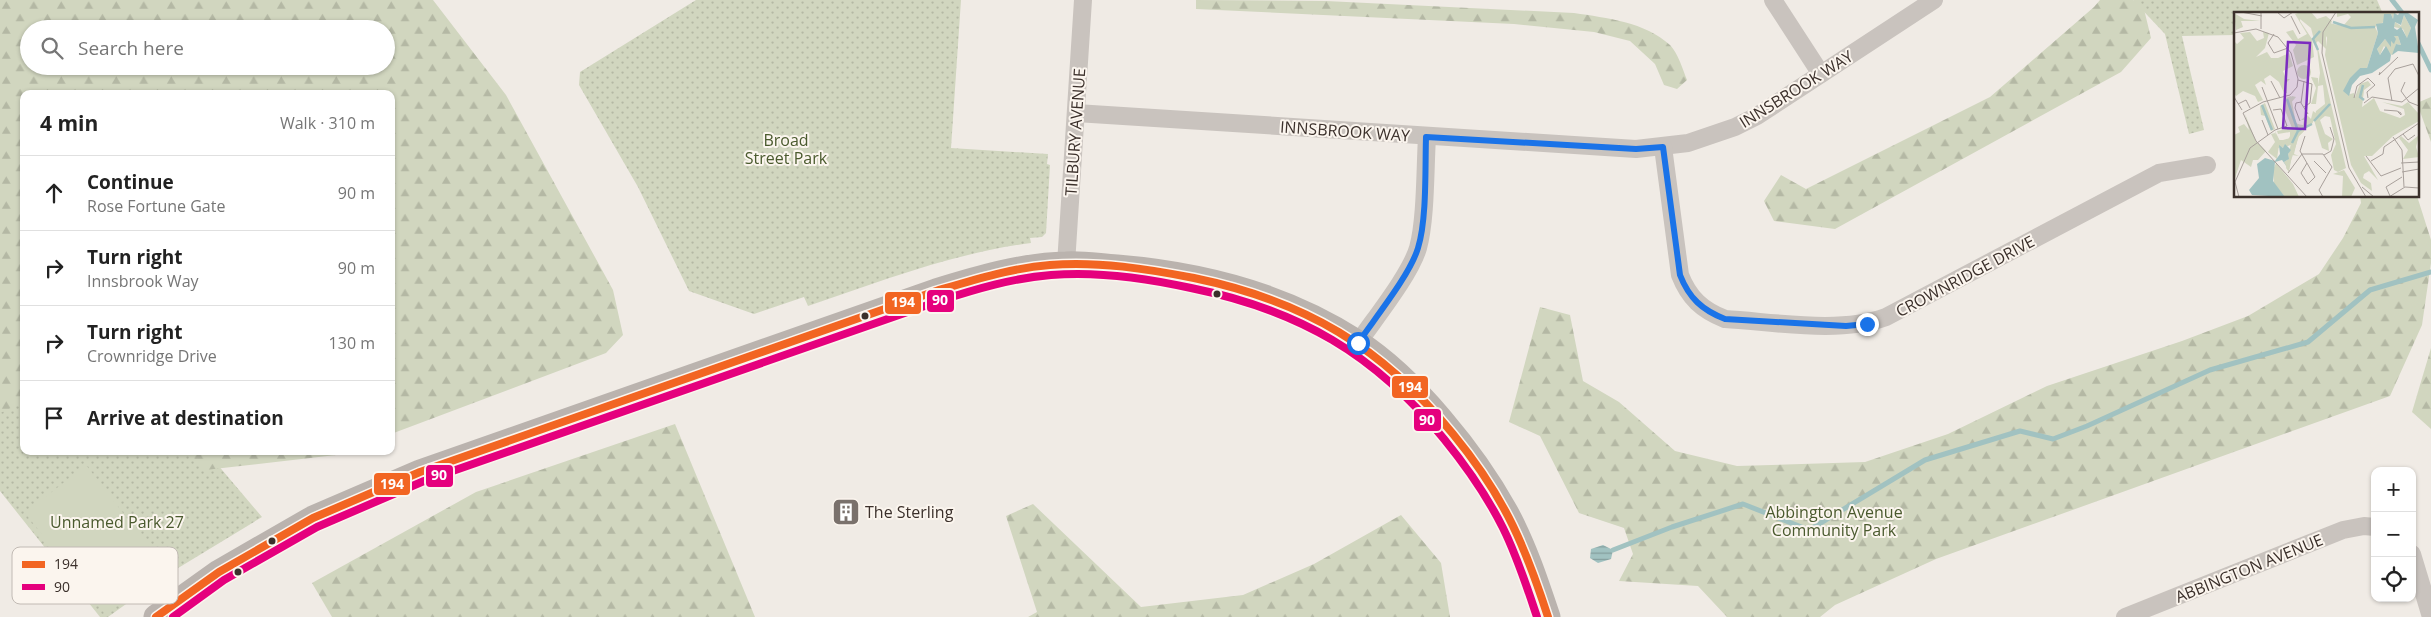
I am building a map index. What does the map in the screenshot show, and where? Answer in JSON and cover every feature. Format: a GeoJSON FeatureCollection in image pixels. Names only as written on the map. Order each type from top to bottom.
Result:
{"type":"FeatureCollection","features":[{"type":"Feature","properties":{"kind":"street","name":"TILBURY AVENUE"},"geometry":{"type":"LineString","coordinates":[[1066,264],[1084,0]]}},
{"type":"Feature","properties":{"kind":"street"},"geometry":{"type":"LineString","coordinates":[[1773,0],[1822,74]]}},
{"type":"Feature","properties":{"kind":"street","name":"INNSBROOK WAY"},"geometry":{"type":"LineString","coordinates":[[1076,113],[1426,137],[1636,149],[1663,147],[1688,143],[1736,127],[1757,116],[1934,0]]}},
{"type":"Feature","properties":{"kind":"street"},"geometry":{"type":"LineString","coordinates":[[1358,343],[1410,266],[1418,248],[1421,229],[1426,137]]}},
{"type":"Feature","properties":{"kind":"street","name":"CROWNRIDGE DRIVE"},"geometry":{"type":"LineString","coordinates":[[1663,147],[1680,275],[1686,291],[1697,304],[1710,314],[1725,319],[1846,326],[1867,324],[1886,317],[2159,173],[2207,166]]}},
{"type":"Feature","properties":{"kind":"street"},"geometry":{"type":"LineString","coordinates":[[164,615],[219,572],[313,518],[420,472],[936,291],[1015,269],[1066,264],[1164,271],[1213,281],[1261,295],[1320,321],[1358,343],[1407,384],[1447,428],[1481,471],[1506,512],[1548,617]]}},
{"type":"Feature","properties":{"kind":"street","name":"ABBINGTON AVENUE"},"geometry":{"type":"LineString","coordinates":[[2125,617],[2343,530],[2371,527]]}},
{"type":"Feature","properties":{"kind":"street"},"geometry":{"type":"LineString","coordinates":[[2413,557],[2431,617]]}},
{"type":"Feature","properties":{"kind":"green space"},"geometry":{"type":"Polygon","coordinates":[[[0,0],[433,0],[506,95],[613,290],[623,335],[606,353],[395,432],[395,90],[20,90],[20,404],[0,413],[0,0]]]}},
{"type":"Feature","properties":{"kind":"green space","name":"Broad Street Park"},"geometry":{"type":"Polygon","coordinates":[[[696,0],[961,0],[951,148],[1048,154],[1047,164],[1050,165],[1046,233],[1042,237],[1030,238],[1031,243],[946,261],[808,306],[804,297],[754,314],[689,291],[638,187],[579,85],[580,72],[696,0]]]}},
{"type":"Feature","properties":{"kind":"green space"},"geometry":{"type":"Polygon","coordinates":[[[1196,0],[1326,1],[1574,13],[1599,17],[1625,22],[1660,37],[1675,52],[1687,80],[1677,89],[1664,85],[1655,64],[1630,41],[1594,32],[1514,24],[1196,9],[1196,0]]]}},
{"type":"Feature","properties":{"kind":"green space"},"geometry":{"type":"Polygon","coordinates":[[[2100,0],[2133,0],[2143,5],[2151,38],[2121,72],[1835,229],[1774,221],[1764,201],[1781,175],[1806,189],[1990,97],[2100,0]]]}},
{"type":"Feature","properties":{"kind":"green space"},"geometry":{"type":"Polygon","coordinates":[[[2133,0],[2377,0],[2382,12],[2234,12],[2234,35],[2182,36],[2204,130],[2189,134],[2165,34],[2133,0]]]}},
{"type":"Feature","properties":{"kind":"green space"},"geometry":{"type":"Polygon","coordinates":[[[2431,97],[2431,142],[2418,106],[2418,103],[2431,97]]]}},
{"type":"Feature","properties":{"kind":"green space","name":"Abbington Avenue Community Park"},"geometry":{"type":"Polygon","coordinates":[[[2360,198],[2418,198],[2431,240],[2431,263],[2422,325],[2390,396],[1936,559],[1835,605],[1820,617],[1727,617],[1698,586],[1619,581],[1633,554],[1624,528],[1579,513],[1540,436],[1509,422],[1540,307],[1570,315],[1583,381],[1619,402],[1675,451],[1737,466],[1865,462],[1948,434],[2047,386],[2182,341],[2248,316],[2319,274],[2343,238],[2361,203],[2360,198]]]}},
{"type":"Feature","properties":{"kind":"green space","name":"Unnamed Park 27"},"geometry":{"type":"Polygon","coordinates":[[[0,241],[20,258],[20,455],[209,455],[262,517],[178,568],[178,547],[44,547],[0,491],[0,241]]]}},
{"type":"Feature","properties":{"kind":"green space"},"geometry":{"type":"Polygon","coordinates":[[[2431,348],[2431,429],[2412,412],[2431,348]]]}},
{"type":"Feature","properties":{"kind":"green space"},"geometry":{"type":"Polygon","coordinates":[[[675,424],[755,617],[332,617],[312,583],[476,492],[675,424]]]}},
{"type":"Feature","properties":{"kind":"green space"},"geometry":{"type":"Polygon","coordinates":[[[191,455],[336,455],[205,470],[191,455]]]}},
{"type":"Feature","properties":{"kind":"green space"},"geometry":{"type":"Polygon","coordinates":[[[86,465],[149,547],[52,547],[25,513],[86,465]]]}},
{"type":"Feature","properties":{"kind":"green space"},"geometry":{"type":"Polygon","coordinates":[[[1033,504],[1141,607],[1243,595],[1314,564],[1401,515],[1441,563],[1450,617],[1028,617],[1037,612],[1006,516],[1033,504]]]}},
{"type":"Feature","properties":{"kind":"green space","name":"Unnamed Park 27"},"geometry":{"type":"Polygon","coordinates":[[[90,604],[126,604],[108,617],[100,617],[90,604]]]}},
{"type":"Feature","properties":{"kind":"green space"},"geometry":{"type":"Polygon","coordinates":[[[97,604],[115,604],[104,613],[97,604]]]}},
{"type":"Feature","properties":{"kind":"water"},"geometry":{"type":"Polygon","coordinates":[[[1603,545],[1613,550],[1611,559],[1598,563],[1590,558],[1591,549],[1603,545]]]}},
{"type":"Feature","properties":{"kind":"waterway"},"geometry":{"type":"LineString","coordinates":[[2392,0],[2401,12]]}},
{"type":"Feature","properties":{"kind":"waterway"},"geometry":{"type":"LineString","coordinates":[[2418,43],[2431,70]]}},
{"type":"Feature","properties":{"kind":"waterway"},"geometry":{"type":"LineString","coordinates":[[1613,550],[1672,527],[1743,504],[1809,530],[1925,460],[2020,431],[2053,439],[2087,426],[2210,370],[2308,342],[2370,290],[2431,272]]}},
{"type":"Feature","properties":{"kind":"transit line","name":"194"},"geometry":{"type":"LineString","coordinates":[[178,601],[219,572],[313,518],[420,472],[936,291],[1007,272],[1050,265],[1086,264],[1141,269],[1194,278],[1234,288],[1271,300],[1306,315],[1338,332],[1369,352],[1426,403],[1462,445],[1486,478],[1518,537],[1548,617]]}},
{"type":"Feature","properties":{"kind":"transit line","name":"90"},"geometry":{"type":"LineString","coordinates":[[173,617],[224,580],[317,527],[424,481],[939,301],[1023,279],[1068,274],[1121,276],[1157,281],[1230,297],[1300,323],[1332,340],[1362,360],[1391,383],[1418,409],[1444,439],[1476,482],[1497,516],[1508,539],[1522,572],[1537,617]]}},
{"type":"Feature","properties":{"kind":"transit line","name":"194"},"geometry":{"type":"LineString","coordinates":[[156,617],[174,604]]}},
{"type":"Feature","properties":{"kind":"place","name":"The Sterling"},"geometry":{"type":"Point","coordinates":[846,512]}},
{"type":"Feature","properties":{"kind":"route"},"geometry":{"type":"LineString","coordinates":[[1358,343],[1410,266],[1418,248],[1421,229],[1426,137],[1636,149],[1663,147],[1680,275],[1686,291],[1697,304],[1710,314],[1725,319],[1846,326],[1867,324]]}}]}
